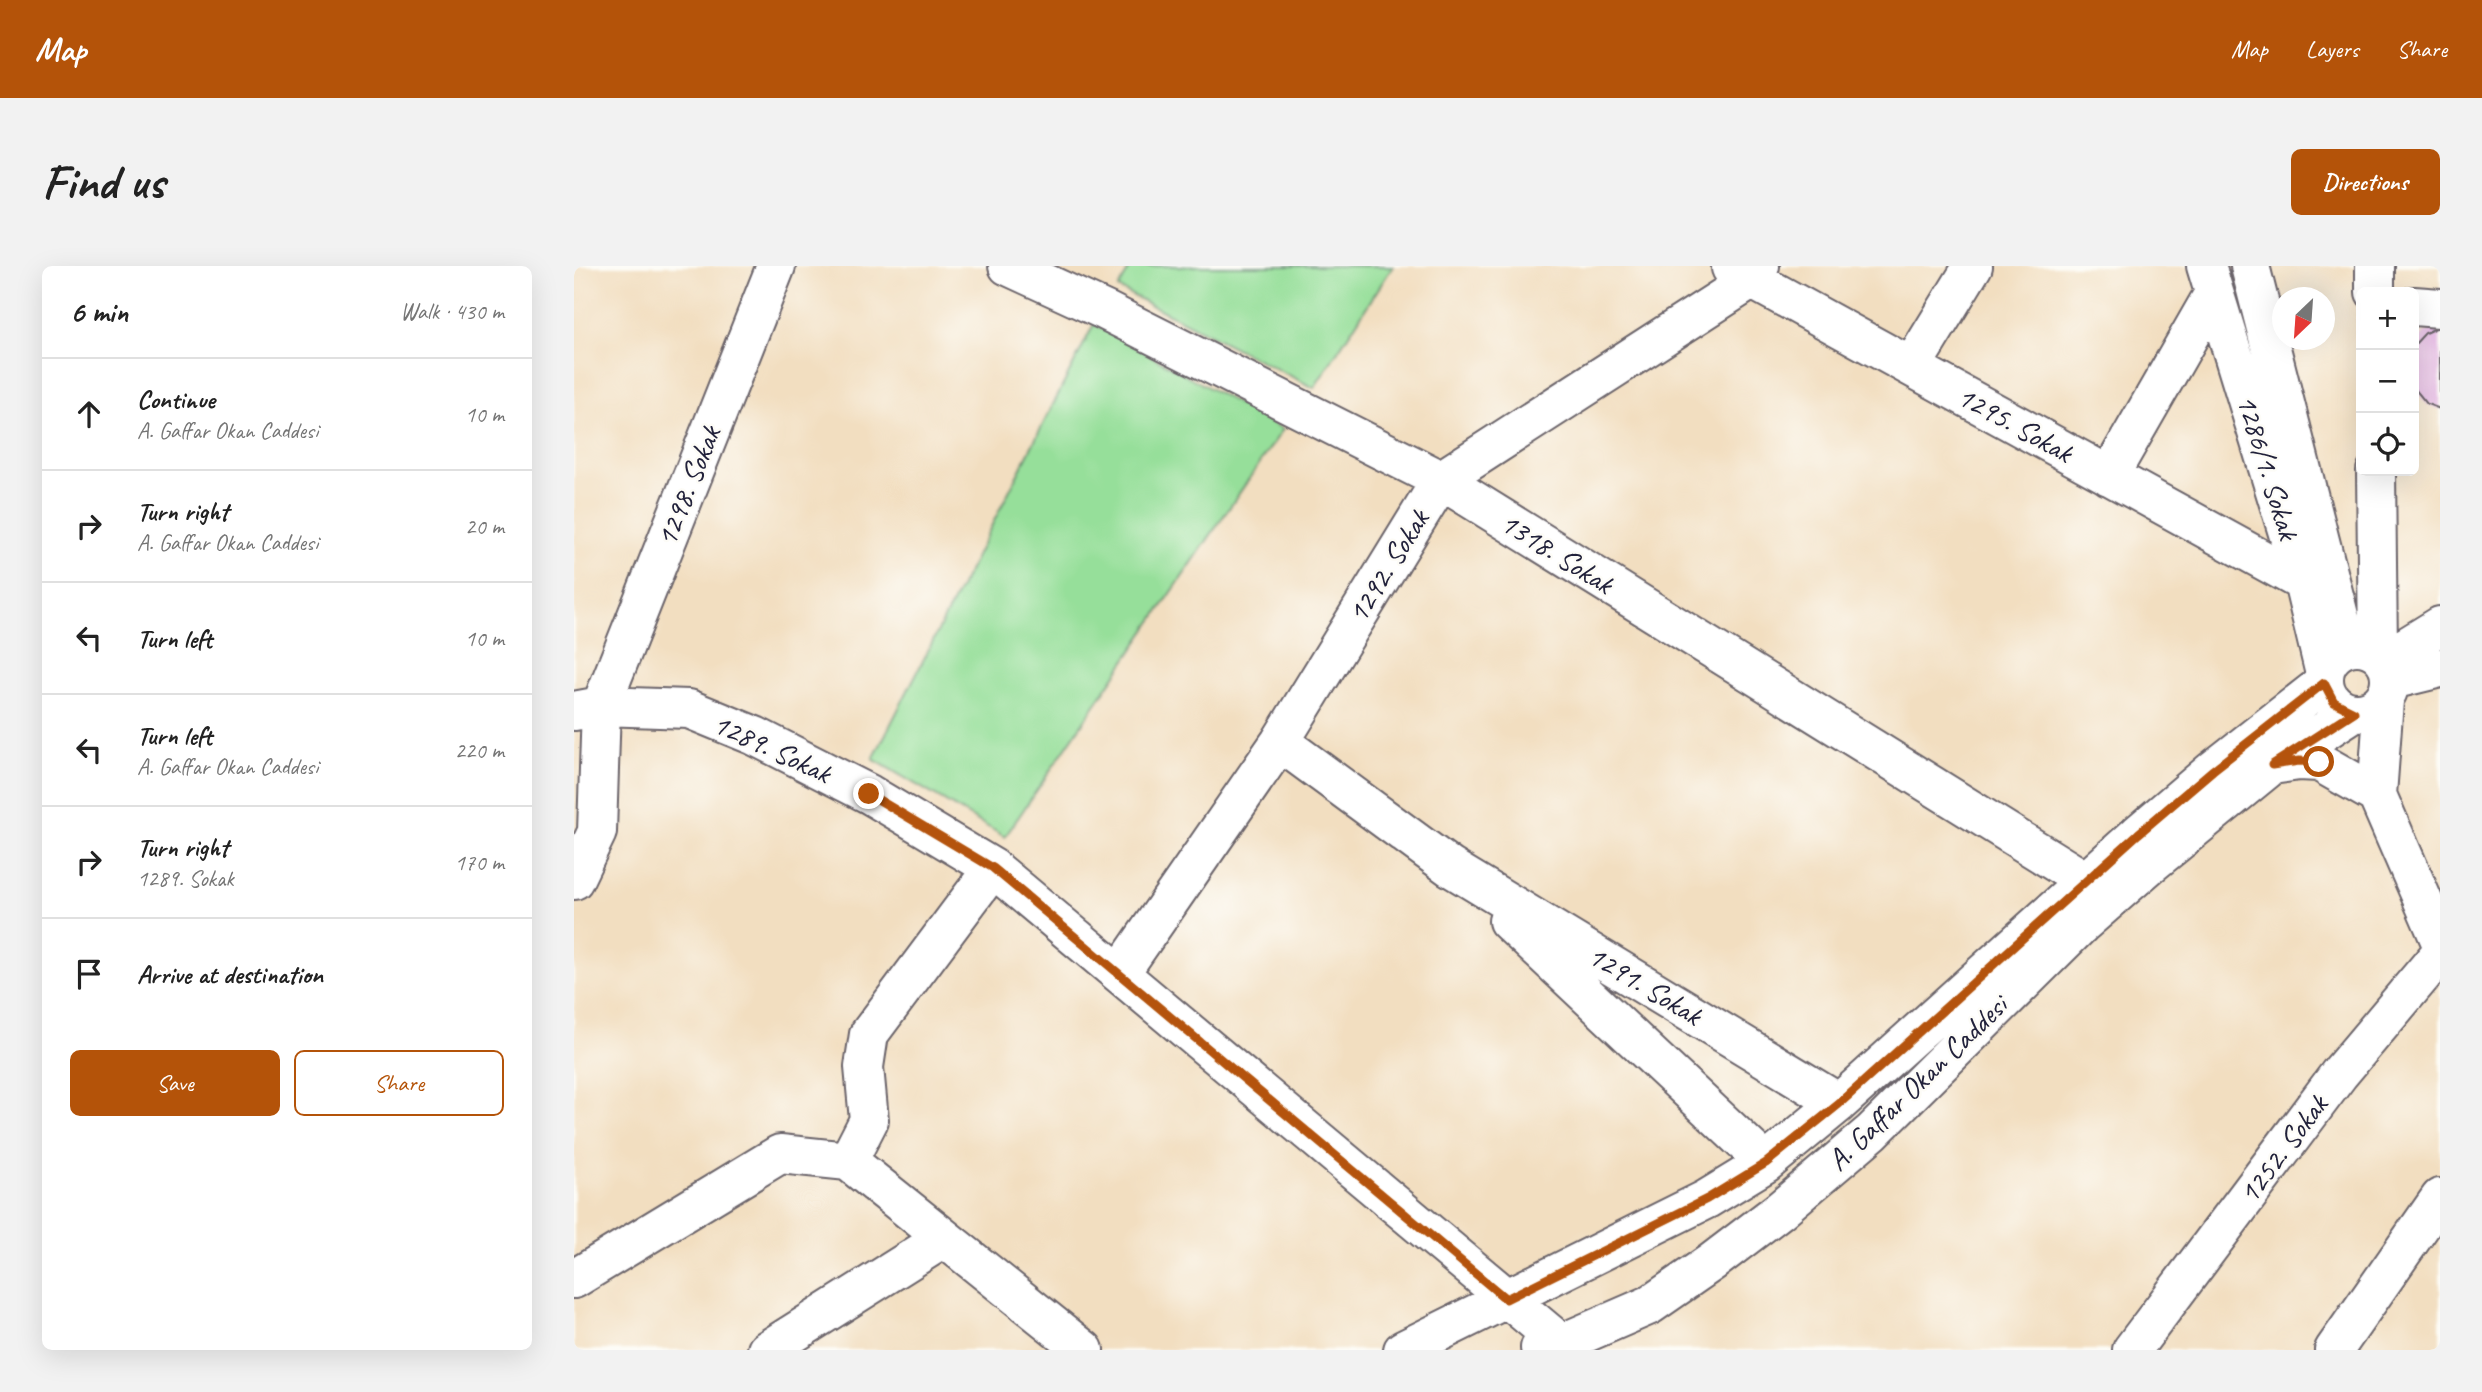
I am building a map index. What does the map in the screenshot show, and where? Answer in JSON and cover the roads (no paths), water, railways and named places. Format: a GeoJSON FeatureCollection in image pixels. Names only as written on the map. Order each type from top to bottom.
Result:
{"type":"FeatureCollection","features":[{"type":"Feature","properties":{"kind":"street","name":"1298. Sokak"},"geometry":{"type":"LineString","coordinates":[[574,880],[597,832],[587,709],[776,266]]}},
{"type":"Feature","properties":{"kind":"street","name":"1318. Sokak"},"geometry":{"type":"LineString","coordinates":[[1008,266],[1106,311],[1441,480],[2084,880]]}},
{"type":"Feature","properties":{"kind":"street"},"geometry":{"type":"LineString","coordinates":[[1912,366],[1973,266]]}},
{"type":"Feature","properties":{"kind":"street","name":"1286/1. Sokak"},"geometry":{"type":"LineString","coordinates":[[2250,266],[2361,675]]}},
{"type":"Feature","properties":{"kind":"street"},"geometry":{"type":"LineString","coordinates":[[2375,266],[2375,287]]}},
{"type":"Feature","properties":{"kind":"street","name":"1292. Sokak"},"geometry":{"type":"LineString","coordinates":[[1120,973],[1280,742],[1441,480],[1747,270]]}},
{"type":"Feature","properties":{"kind":"street","name":"1295. Sokak"},"geometry":{"type":"LineString","coordinates":[[1747,270],[1912,366],[2303,582]]}},
{"type":"Feature","properties":{"kind":"street"},"geometry":{"type":"LineString","coordinates":[[2109,476],[2210,279]]}},
{"type":"Feature","properties":{"kind":"street","name":"1286/1. Sokak"},"geometry":{"type":"LineString","coordinates":[[2210,279],[2303,582],[2361,675]]}},
{"type":"Feature","properties":{"kind":"street"},"geometry":{"type":"LineString","coordinates":[[2419,306],[2440,308]]}},
{"type":"Feature","properties":{"kind":"street"},"geometry":{"type":"LineString","coordinates":[[2376,476],[2361,675],[2377,795],[2440,940]]}},
{"type":"Feature","properties":{"kind":"street","name":"A. Gaffar Okan Caddesi"},"geometry":{"type":"LineString","coordinates":[[1403,1350],[1707,1199],[1766,1163],[1839,1104],[2084,880],[2213,770],[2440,626]]}},
{"type":"Feature","properties":{"kind":"street","name":"A. Gaffar Okan Caddesi"},"geometry":{"type":"LineString","coordinates":[[1553,1348],[1650,1305],[1779,1211],[1872,1132],[2081,925],[2272,765],[2361,675],[2440,668]]}},
{"type":"Feature","properties":{"kind":"street","name":"1289. Sokak"},"geometry":{"type":"LineString","coordinates":[[587,709],[689,709],[744,731],[869,794],[993,868],[1506,1299],[1553,1348]]}},
{"type":"Feature","properties":{"kind":"street","name":"1291. Sokak"},"geometry":{"type":"LineString","coordinates":[[1280,742],[1450,867],[1839,1104]]}},
{"type":"Feature","properties":{"kind":"street"},"geometry":{"type":"LineString","coordinates":[[2272,765],[2299,761],[2319,762],[2377,795]]}},
{"type":"Feature","properties":{"kind":"street","name":"1291. Sokak"},"geometry":{"type":"LineString","coordinates":[[1450,867],[1766,1163]]}},
{"type":"Feature","properties":{"kind":"street"},"geometry":{"type":"LineString","coordinates":[[848,1161],[869,1120],[864,1067],[869,1034],[993,868]]}},
{"type":"Feature","properties":{"kind":"street","name":"1252. Sokak"},"geometry":{"type":"LineString","coordinates":[[2132,1350],[2339,1074],[2440,954]]}},
{"type":"Feature","properties":{"kind":"street"},"geometry":{"type":"LineString","coordinates":[[574,1279],[780,1154],[848,1161],[1084,1350]]}},
{"type":"Feature","properties":{"kind":"street"},"geometry":{"type":"LineString","coordinates":[[2334,1350],[2440,1198]]}},
{"type":"Feature","properties":{"kind":"street"},"geometry":{"type":"LineString","coordinates":[[767,1350],[943,1238]]}}]}
